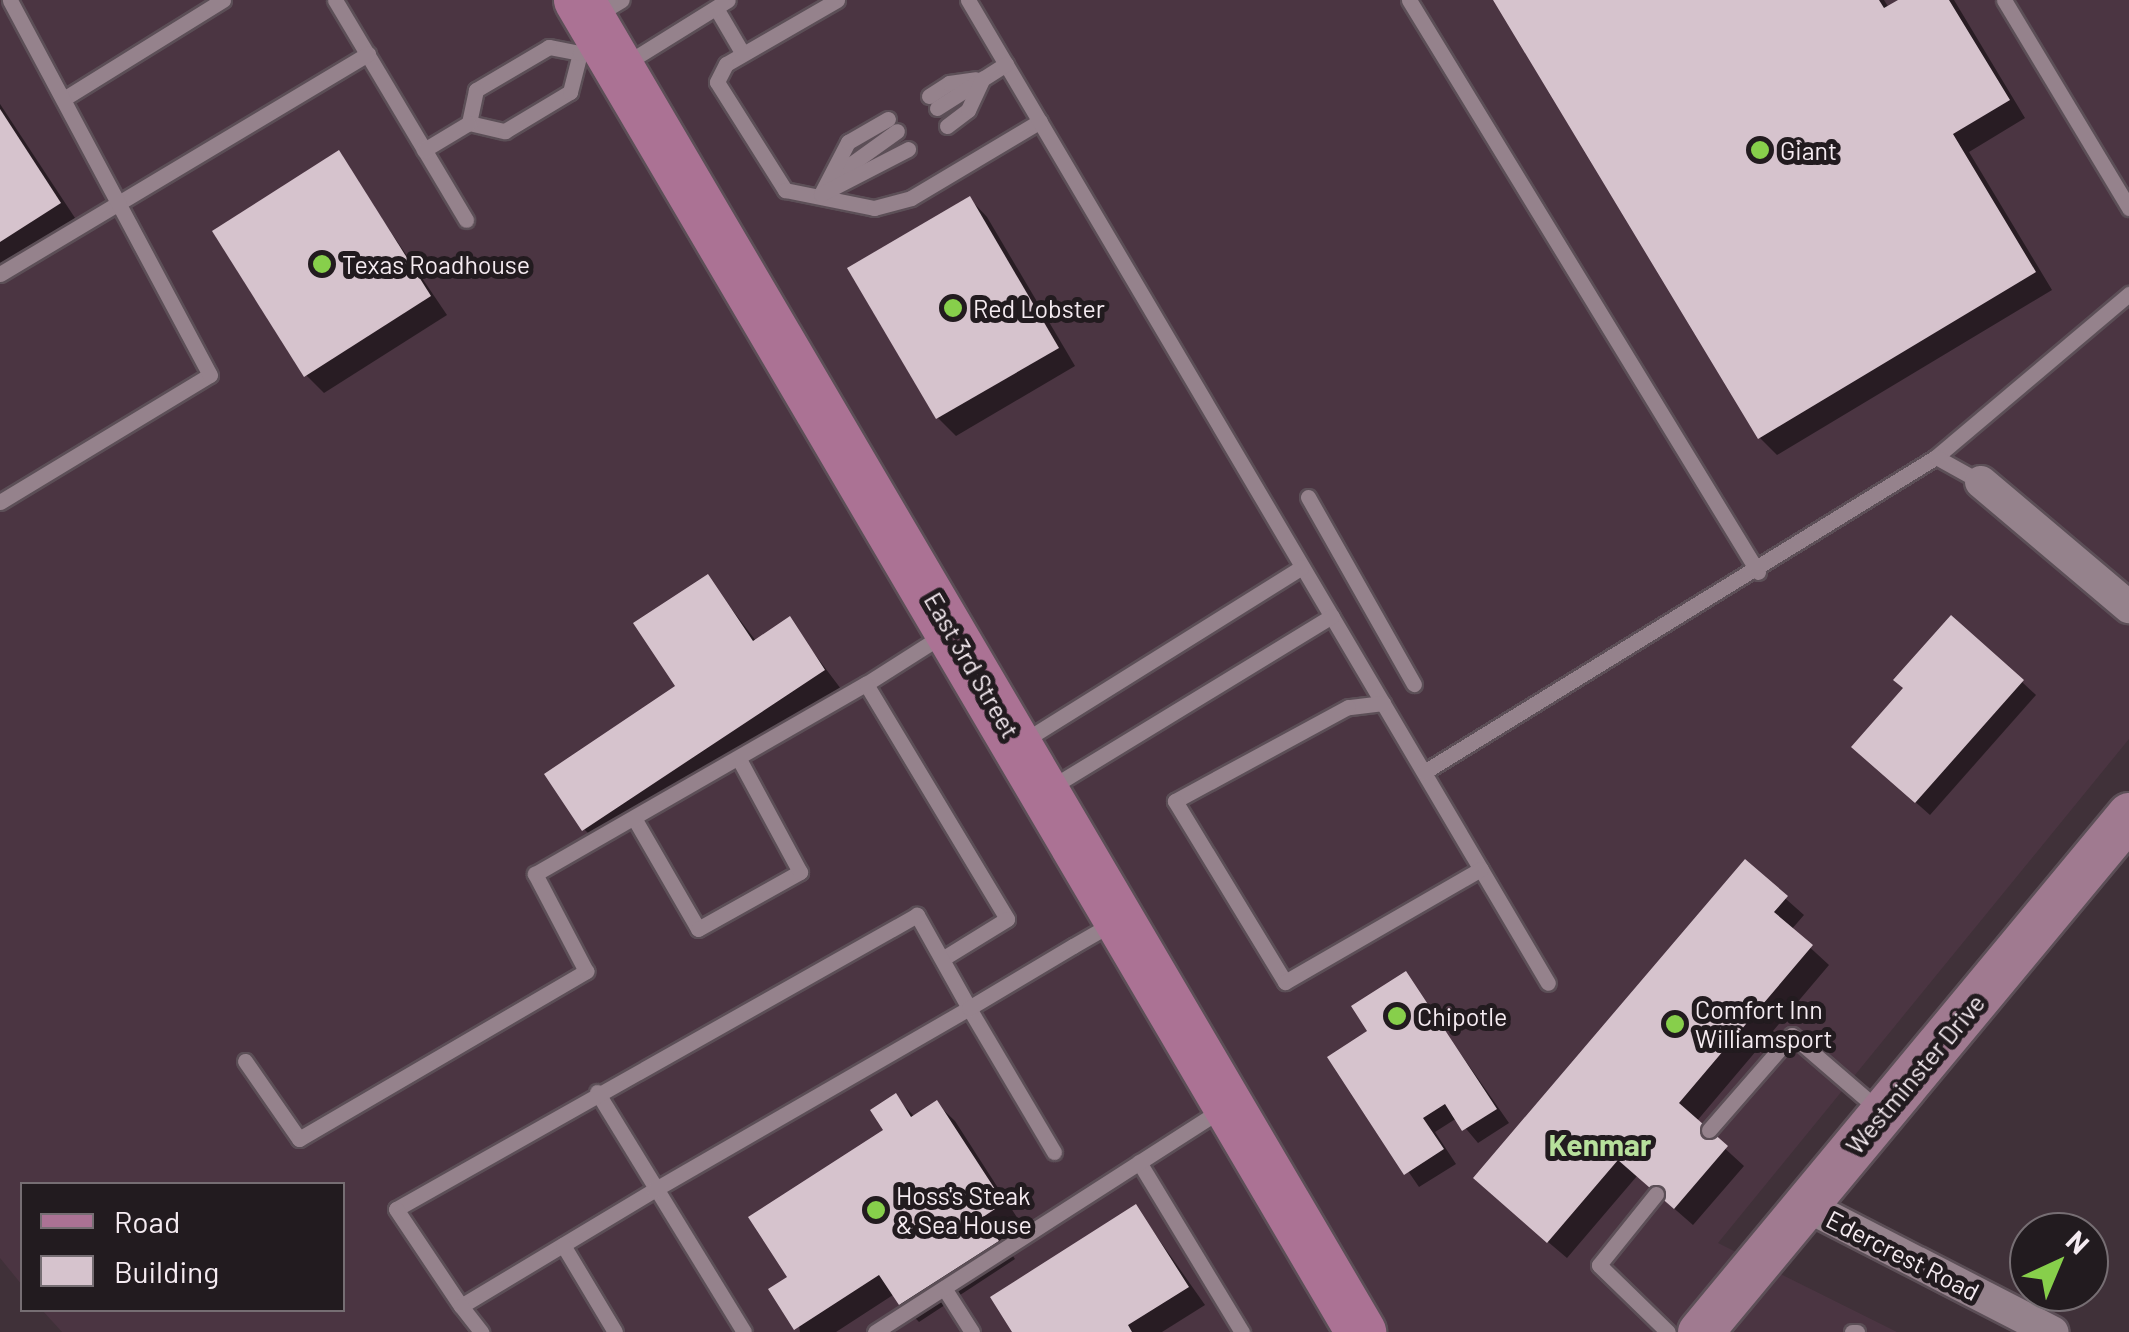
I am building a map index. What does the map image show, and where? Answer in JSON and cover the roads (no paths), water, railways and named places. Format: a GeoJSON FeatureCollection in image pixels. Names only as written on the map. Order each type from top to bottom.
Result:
{"type":"FeatureCollection","features":[{"type":"Feature","properties":{"kind":"main road","name":"East 3rd Street"},"geometry":{"type":"LineString","coordinates":[[599,29],[1361,1332]]}},
{"type":"Feature","properties":{"kind":"street"},"geometry":{"type":"LineString","coordinates":[[1981,482],[2129,607]]}},
{"type":"Feature","properties":{"kind":"street","name":"Westminster Drive"},"geometry":{"type":"LineString","coordinates":[[1700,1332],[2129,815]]}},
{"type":"Feature","properties":{"kind":"street","name":"Edercrest Road"},"geometry":{"type":"LineString","coordinates":[[1807,1206],[2030,1327]]}},
{"type":"Feature","properties":{"kind":"lane"},"geometry":{"type":"LineString","coordinates":[[0,502],[210,375],[10,0]]}},
{"type":"Feature","properties":{"kind":"lane"},"geometry":{"type":"LineString","coordinates":[[65,98],[223,0]]}},
{"type":"Feature","properties":{"kind":"lane"},"geometry":{"type":"LineString","coordinates":[[335,0],[466,220]]}},
{"type":"Feature","properties":{"kind":"lane"},"geometry":{"type":"LineString","coordinates":[[836,0],[726,64],[717,82],[786,190],[806,198],[822,194],[908,148]]}},
{"type":"Feature","properties":{"kind":"lane"},"geometry":{"type":"LineString","coordinates":[[968,0],[1548,983]]}},
{"type":"Feature","properties":{"kind":"lane"},"geometry":{"type":"LineString","coordinates":[[1408,0],[1758,572]]}},
{"type":"Feature","properties":{"kind":"lane"},"geometry":{"type":"LineString","coordinates":[[2004,0],[2129,208]]}},
{"type":"Feature","properties":{"kind":"lane"},"geometry":{"type":"LineString","coordinates":[[469,123],[476,90],[549,46],[599,29],[722,4],[744,54]]}},
{"type":"Feature","properties":{"kind":"lane"},"geometry":{"type":"LineString","coordinates":[[424,150],[469,123],[506,131],[570,92],[599,29]]}},
{"type":"Feature","properties":{"kind":"lane"},"geometry":{"type":"LineString","coordinates":[[0,274],[368,54]]}},
{"type":"Feature","properties":{"kind":"lane"},"geometry":{"type":"LineString","coordinates":[[933,102],[949,83],[983,78],[1006,64]]}},
{"type":"Feature","properties":{"kind":"lane"},"geometry":{"type":"LineString","coordinates":[[947,126],[968,110],[983,78]]}},
{"type":"Feature","properties":{"kind":"lane"},"geometry":{"type":"LineString","coordinates":[[822,194],[874,208],[911,198],[1040,121]]}},
{"type":"Feature","properties":{"kind":"lane"},"geometry":{"type":"LineString","coordinates":[[822,194],[851,158],[892,125]]}},
{"type":"Feature","properties":{"kind":"lane"},"geometry":{"type":"LineString","coordinates":[[1424,772],[1758,572],[1936,456],[2129,294]]}},
{"type":"Feature","properties":{"kind":"lane"},"geometry":{"type":"LineString","coordinates":[[1936,456],[1981,482]]}},
{"type":"Feature","properties":{"kind":"lane"},"geometry":{"type":"LineString","coordinates":[[1308,497],[1414,684]]}},
{"type":"Feature","properties":{"kind":"lane"},"geometry":{"type":"LineString","coordinates":[[1019,744],[1302,566]]}},
{"type":"Feature","properties":{"kind":"lane"},"geometry":{"type":"LineString","coordinates":[[1046,790],[1332,616]]}},
{"type":"Feature","properties":{"kind":"lane"},"geometry":{"type":"LineString","coordinates":[[245,1061],[299,1138],[586,971],[535,874],[739,759],[951,630]]}},
{"type":"Feature","properties":{"kind":"lane"},"geometry":{"type":"LineString","coordinates":[[866,684],[1007,919],[942,959]]}},
{"type":"Feature","properties":{"kind":"lane"},"geometry":{"type":"LineString","coordinates":[[1383,703],[1348,707],[1175,800],[1285,982],[1481,869]]}},
{"type":"Feature","properties":{"kind":"lane"},"geometry":{"type":"LineString","coordinates":[[634,818],[698,929],[800,872],[739,759]]}},
{"type":"Feature","properties":{"kind":"lane"},"geometry":{"type":"LineString","coordinates":[[482,1332],[396,1209],[597,1092],[917,915],[1054,1152]]}},
{"type":"Feature","properties":{"kind":"lane"},"geometry":{"type":"LineString","coordinates":[[462,1306],[1121,919]]}},
{"type":"Feature","properties":{"kind":"lane"},"geometry":{"type":"LineString","coordinates":[[1709,1130],[1792,1035],[1883,1113]]}},
{"type":"Feature","properties":{"kind":"lane"},"geometry":{"type":"LineString","coordinates":[[597,1092],[744,1332]]}},
{"type":"Feature","properties":{"kind":"lane"},"geometry":{"type":"LineString","coordinates":[[875,1332],[1229,1104]]}},
{"type":"Feature","properties":{"kind":"lane"},"geometry":{"type":"LineString","coordinates":[[1139,1162],[1242,1332]]}},
{"type":"Feature","properties":{"kind":"lane"},"geometry":{"type":"LineString","coordinates":[[1656,1194],[1599,1265],[1668,1332]]}},
{"type":"Feature","properties":{"kind":"lane"},"geometry":{"type":"LineString","coordinates":[[563,1245],[615,1332]]}},
{"type":"Feature","properties":{"kind":"lane"},"geometry":{"type":"LineString","coordinates":[[944,1288],[972,1332]]}},
{"type":"Feature","properties":{"kind":"place","name":"Giant"},"geometry":{"type":"Point","coordinates":[1760,150]}},
{"type":"Feature","properties":{"kind":"place","name":"Texas Roadhouse"},"geometry":{"type":"Point","coordinates":[322,264]}},
{"type":"Feature","properties":{"kind":"place","name":"Red Lobster"},"geometry":{"type":"Point","coordinates":[953,308]}},
{"type":"Feature","properties":{"kind":"place","name":"Chipotle"},"geometry":{"type":"Point","coordinates":[1397,1016]}},
{"type":"Feature","properties":{"kind":"place","name":"Comfort Inn Williamsport"},"geometry":{"type":"Point","coordinates":[1675,1024]}},
{"type":"Feature","properties":{"kind":"place","name":"Hoss's Steak & Sea House"},"geometry":{"type":"Point","coordinates":[876,1210]}},
{"type":"Feature","properties":{"kind":"district","name":"Kenmar"},"geometry":{"type":"Point","coordinates":[1600,1144]}}]}
